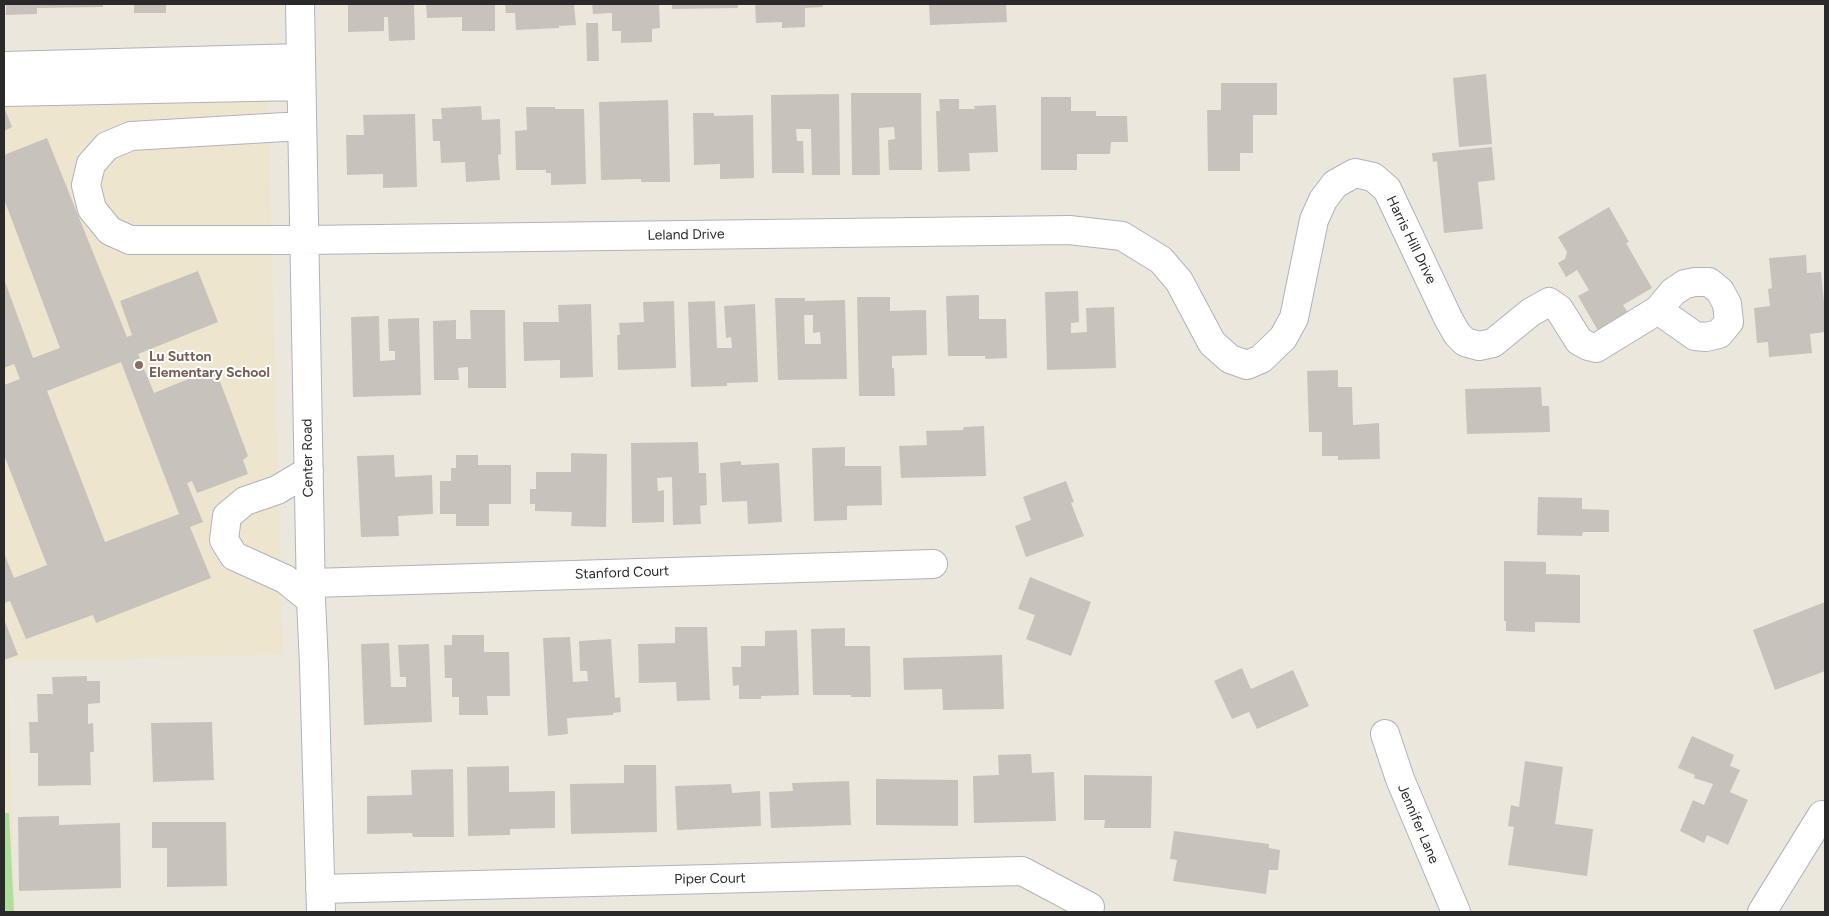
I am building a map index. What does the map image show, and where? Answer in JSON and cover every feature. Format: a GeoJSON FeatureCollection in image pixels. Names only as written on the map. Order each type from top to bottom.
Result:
{"type":"FeatureCollection","features":[{"type":"Feature","properties":{"kind":"street","name":"Center Road"},"geometry":{"type":"LineString","coordinates":[[300,4],[311,592],[321,900]]}},
{"type":"Feature","properties":{"kind":"street"},"geometry":{"type":"LineString","coordinates":[[4,66],[301,58]]}},
{"type":"Feature","properties":{"kind":"street"},"geometry":{"type":"LineString","coordinates":[[4,92],[301,86]]}},
{"type":"Feature","properties":{"kind":"street","name":"Leland Drive"},"geometry":{"type":"LineString","coordinates":[[302,126],[131,136],[107,146],[91,164],[86,185],[92,208],[110,231],[130,240],[303,240],[1069,230]]}},
{"type":"Feature","properties":{"kind":"street","name":"Harris Hill Drive"},"geometry":{"type":"LineString","coordinates":[[1069,230],[1122,236],[1161,260],[1179,280],[1212,343],[1230,359],[1247,365],[1261,359],[1284,338],[1294,318],[1314,220],[1335,184],[1355,173],[1373,177],[1387,189],[1448,318],[1457,334],[1465,342],[1479,346],[1493,343],[1531,312],[1549,302],[1559,309],[1579,341],[1596,348],[1658,310]]}},
{"type":"Feature","properties":{"kind":"street"},"geometry":{"type":"LineString","coordinates":[[309,472],[278,490],[245,501],[226,516],[224,540],[234,556],[311,592]]}},
{"type":"Feature","properties":{"kind":"street","name":"Stanford Court"},"geometry":{"type":"LineString","coordinates":[[311,592],[933,564]]}},
{"type":"Feature","properties":{"kind":"street","name":"Jennifer Lane"},"geometry":{"type":"LineString","coordinates":[[1385,734],[1403,788],[1456,912]]}},
{"type":"Feature","properties":{"kind":"street"},"geometry":{"type":"LineString","coordinates":[[1762,912],[1822,815]]}},
{"type":"Feature","properties":{"kind":"street","name":"Piper Court"},"geometry":{"type":"LineString","coordinates":[[321,900],[1022,871],[1090,907]]}},
{"type":"Feature","properties":{"kind":"shaded area","name":"Lu Sutton Elementary School"},"geometry":{"type":"Polygon","coordinates":[[[267,74],[283,654],[8,662],[15,912],[4,912],[4,76],[267,74]]]}},
{"type":"Feature","properties":{"kind":"green space"},"geometry":{"type":"Polygon","coordinates":[[[4,813],[9,813],[14,912],[4,912],[4,813]]]}},
{"type":"Feature","properties":{"kind":"building"},"geometry":{"type":"Polygon","coordinates":[[[6,4],[103,4],[103,7],[37,8],[37,14],[6,15],[6,4]]]}},
{"type":"Feature","properties":{"kind":"building"},"geometry":{"type":"Polygon","coordinates":[[[134,4],[166,4],[166,13],[134,13],[134,4]]]}},
{"type":"Feature","properties":{"kind":"building"},"geometry":{"type":"Polygon","coordinates":[[[348,4],[414,4],[415,40],[389,41],[388,17],[384,17],[384,31],[348,32],[348,4]]]}},
{"type":"Feature","properties":{"kind":"building"},"geometry":{"type":"Polygon","coordinates":[[[426,4],[495,4],[495,31],[462,31],[462,17],[427,18],[426,4]]]}},
{"type":"Feature","properties":{"kind":"building"},"geometry":{"type":"Polygon","coordinates":[[[505,4],[574,4],[576,25],[559,26],[559,28],[516,30],[515,13],[506,13],[505,4]]]}},
{"type":"Feature","properties":{"kind":"building"},"geometry":{"type":"Polygon","coordinates":[[[592,4],[659,4],[660,28],[652,29],[652,42],[621,43],[621,31],[612,31],[612,13],[593,14],[592,4]]]}},
{"type":"Feature","properties":{"kind":"building"},"geometry":{"type":"Polygon","coordinates":[[[672,4],[738,4],[738,8],[672,9],[672,4]]]}},
{"type":"Feature","properties":{"kind":"building"},"geometry":{"type":"Polygon","coordinates":[[[755,4],[823,4],[823,7],[805,8],[805,27],[782,28],[782,22],[756,23],[755,4]]]}},
{"type":"Feature","properties":{"kind":"building"},"geometry":{"type":"Polygon","coordinates":[[[929,4],[1006,4],[1007,22],[930,25],[929,4]]]}},
{"type":"Feature","properties":{"kind":"building"},"geometry":{"type":"Polygon","coordinates":[[[586,23],[598,23],[599,61],[587,61],[586,23]]]}},
{"type":"Feature","properties":{"kind":"building"},"geometry":{"type":"Polygon","coordinates":[[[1486,74],[1492,144],[1459,147],[1453,78],[1486,74]]]}},
{"type":"Feature","properties":{"kind":"building"},"geometry":{"type":"Polygon","coordinates":[[[1221,83],[1277,83],[1277,115],[1253,115],[1253,153],[1240,153],[1240,171],[1208,171],[1207,110],[1221,110],[1221,83]]]}},
{"type":"Feature","properties":{"kind":"building"},"geometry":{"type":"Polygon","coordinates":[[[851,93],[921,93],[922,170],[889,170],[888,140],[895,139],[894,127],[879,128],[880,175],[852,175],[851,93]]]}},
{"type":"Feature","properties":{"kind":"building"},"geometry":{"type":"Polygon","coordinates":[[[839,94],[840,175],[812,175],[811,129],[796,129],[797,141],[803,141],[804,173],[772,173],[771,95],[839,94]]]}},
{"type":"Feature","properties":{"kind":"building"},"geometry":{"type":"Polygon","coordinates":[[[1041,97],[1071,97],[1071,111],[1096,111],[1096,116],[1127,116],[1128,142],[1111,142],[1110,154],[1077,154],[1077,170],[1041,170],[1041,97]]]}},
{"type":"Feature","properties":{"kind":"building"},"geometry":{"type":"Polygon","coordinates":[[[939,99],[959,99],[959,109],[975,109],[974,106],[996,105],[998,152],[969,153],[970,171],[938,172],[936,111],[940,111],[939,99]]]}},
{"type":"Feature","properties":{"kind":"building"},"geometry":{"type":"Polygon","coordinates":[[[668,100],[670,182],[641,182],[641,179],[601,180],[599,102],[668,100]]]}},
{"type":"Feature","properties":{"kind":"building"},"geometry":{"type":"Polygon","coordinates":[[[481,106],[482,120],[500,119],[501,154],[498,155],[500,180],[466,182],[465,162],[441,163],[440,141],[433,141],[432,119],[442,119],[441,108],[481,106]]]}},
{"type":"Feature","properties":{"kind":"building"},"geometry":{"type":"Polygon","coordinates":[[[4,107],[12,127],[4,131],[4,107]]]}},
{"type":"Feature","properties":{"kind":"building"},"geometry":{"type":"Polygon","coordinates":[[[526,107],[584,109],[586,184],[551,185],[551,173],[546,173],[546,170],[516,170],[515,131],[527,130],[526,107]]]}},
{"type":"Feature","properties":{"kind":"building"},"geometry":{"type":"Polygon","coordinates":[[[693,113],[714,113],[714,116],[753,115],[754,178],[720,179],[720,164],[694,165],[693,113]]]}},
{"type":"Feature","properties":{"kind":"building"},"geometry":{"type":"Polygon","coordinates":[[[415,114],[417,187],[383,188],[383,174],[347,175],[346,135],[364,135],[363,115],[415,114]]]}},
{"type":"Feature","properties":{"kind":"building"},"geometry":{"type":"Polygon","coordinates":[[[47,138],[127,337],[132,335],[120,301],[198,271],[218,322],[138,354],[154,393],[215,368],[248,456],[243,460],[248,474],[197,493],[192,481],[187,483],[203,522],[190,527],[211,578],[96,623],[93,615],[26,639],[10,601],[4,603],[4,553],[14,578],[47,565],[4,455],[4,385],[20,379],[14,364],[4,368],[4,279],[33,358],[60,348],[4,199],[4,155],[47,138]],[[121,362],[47,391],[105,542],[179,514],[121,362]]]}},
{"type":"Feature","properties":{"kind":"building"},"geometry":{"type":"Polygon","coordinates":[[[1492,147],[1495,180],[1478,182],[1483,229],[1444,233],[1437,161],[1433,162],[1432,153],[1492,147]]]}},
{"type":"Feature","properties":{"kind":"building"},"geometry":{"type":"Polygon","coordinates":[[[1609,207],[1629,242],[1626,243],[1652,288],[1623,305],[1630,316],[1600,334],[1578,296],[1589,290],[1577,270],[1566,277],[1558,263],[1565,259],[1567,252],[1558,237],[1609,207]]]}},
{"type":"Feature","properties":{"kind":"building"},"geometry":{"type":"Polygon","coordinates":[[[1806,255],[1807,273],[1821,272],[1825,332],[1810,334],[1812,353],[1769,357],[1768,342],[1757,343],[1754,308],[1770,306],[1768,289],[1772,288],[1769,258],[1806,255]]]}},
{"type":"Feature","properties":{"kind":"building"},"geometry":{"type":"Polygon","coordinates":[[[1078,291],[1079,322],[1071,323],[1071,333],[1087,332],[1086,308],[1114,307],[1116,368],[1047,370],[1045,292],[1078,291]]]}},
{"type":"Feature","properties":{"kind":"building"},"geometry":{"type":"Polygon","coordinates":[[[979,295],[979,319],[1006,319],[1007,358],[985,359],[985,356],[948,356],[946,296],[979,295]]]}},
{"type":"Feature","properties":{"kind":"building"},"geometry":{"type":"Polygon","coordinates":[[[857,297],[890,297],[890,311],[926,310],[927,355],[892,356],[895,396],[859,396],[857,297]]]}},
{"type":"Feature","properties":{"kind":"building"},"geometry":{"type":"Polygon","coordinates":[[[775,298],[805,298],[805,301],[845,300],[847,379],[778,380],[775,298]],[[804,315],[805,344],[821,344],[820,332],[813,333],[813,315],[804,315]]]}},
{"type":"Feature","properties":{"kind":"building"},"geometry":{"type":"Polygon","coordinates":[[[674,301],[676,368],[618,370],[617,335],[620,335],[619,323],[644,322],[643,302],[674,301]]]}},
{"type":"Feature","properties":{"kind":"building"},"geometry":{"type":"Polygon","coordinates":[[[715,301],[717,348],[732,348],[731,337],[726,338],[724,306],[755,304],[758,382],[727,383],[727,386],[691,387],[688,302],[715,301]]]}},
{"type":"Feature","properties":{"kind":"building"},"geometry":{"type":"Polygon","coordinates":[[[591,304],[593,377],[560,378],[560,360],[524,361],[523,322],[559,322],[558,305],[591,304]]]}},
{"type":"Feature","properties":{"kind":"building"},"geometry":{"type":"Polygon","coordinates":[[[470,310],[505,310],[506,388],[468,388],[468,367],[458,368],[459,380],[434,380],[433,321],[456,320],[456,339],[471,339],[470,310]]]}},
{"type":"Feature","properties":{"kind":"building"},"geometry":{"type":"Polygon","coordinates":[[[379,316],[380,361],[395,360],[395,351],[389,351],[388,319],[419,318],[421,395],[353,397],[351,317],[379,316]]]}},
{"type":"Feature","properties":{"kind":"building"},"geometry":{"type":"Polygon","coordinates":[[[1338,370],[1338,387],[1352,387],[1353,425],[1379,423],[1380,459],[1338,460],[1338,456],[1322,456],[1322,432],[1309,432],[1307,371],[1338,370]]]}},
{"type":"Feature","properties":{"kind":"building"},"geometry":{"type":"Polygon","coordinates":[[[1541,387],[1542,406],[1549,406],[1550,432],[1467,434],[1465,389],[1541,387]]]}},
{"type":"Feature","properties":{"kind":"building"},"geometry":{"type":"Polygon","coordinates":[[[984,426],[986,476],[901,478],[899,446],[927,445],[926,431],[963,430],[964,427],[984,426]]]}},
{"type":"Feature","properties":{"kind":"building"},"geometry":{"type":"Polygon","coordinates":[[[698,442],[699,473],[706,473],[707,505],[700,506],[701,524],[673,525],[672,477],[657,478],[658,491],[664,490],[664,522],[632,523],[631,443],[698,442]]]}},
{"type":"Feature","properties":{"kind":"building"},"geometry":{"type":"Polygon","coordinates":[[[845,447],[845,466],[881,466],[882,505],[847,506],[847,520],[814,521],[812,448],[845,447]]]}},
{"type":"Feature","properties":{"kind":"building"},"geometry":{"type":"Polygon","coordinates":[[[571,453],[607,454],[606,527],[571,526],[572,512],[535,511],[535,504],[530,504],[530,489],[536,489],[536,472],[571,472],[571,453]]]}},
{"type":"Feature","properties":{"kind":"building"},"geometry":{"type":"Polygon","coordinates":[[[394,455],[395,477],[432,475],[433,514],[398,516],[399,536],[361,537],[357,456],[394,455]]]}},
{"type":"Feature","properties":{"kind":"building"},"geometry":{"type":"Polygon","coordinates":[[[456,455],[478,455],[478,465],[511,465],[511,504],[489,504],[489,526],[456,526],[456,514],[440,514],[440,481],[451,481],[451,468],[456,468],[456,455]]]}},
{"type":"Feature","properties":{"kind":"building"},"geometry":{"type":"Polygon","coordinates":[[[741,461],[741,465],[779,463],[782,522],[748,524],[747,501],[722,502],[720,463],[741,461]]]}},
{"type":"Feature","properties":{"kind":"building"},"geometry":{"type":"Polygon","coordinates":[[[1066,481],[1074,502],[1071,503],[1084,536],[1026,557],[1015,526],[1031,520],[1023,497],[1066,481]]]}},
{"type":"Feature","properties":{"kind":"building"},"geometry":{"type":"Polygon","coordinates":[[[1538,497],[1582,498],[1582,509],[1609,510],[1609,532],[1583,532],[1582,536],[1537,535],[1538,497]]]}},
{"type":"Feature","properties":{"kind":"building"},"geometry":{"type":"Polygon","coordinates":[[[1504,561],[1546,562],[1546,574],[1580,575],[1580,623],[1535,622],[1535,632],[1506,631],[1506,621],[1504,621],[1504,561]]]}},
{"type":"Feature","properties":{"kind":"building"},"geometry":{"type":"Polygon","coordinates":[[[1030,577],[1091,602],[1071,656],[1026,639],[1035,615],[1018,609],[1030,577]]]}},
{"type":"Feature","properties":{"kind":"building"},"geometry":{"type":"Polygon","coordinates":[[[1825,602],[1825,671],[1775,690],[1753,630],[1825,602]]]}},
{"type":"Feature","properties":{"kind":"building"},"geometry":{"type":"Polygon","coordinates":[[[4,619],[18,655],[4,660],[4,619]]]}},
{"type":"Feature","properties":{"kind":"building"},"geometry":{"type":"Polygon","coordinates":[[[675,627],[707,627],[710,700],[677,701],[676,682],[639,683],[638,644],[675,643],[675,627]]]}},
{"type":"Feature","properties":{"kind":"building"},"geometry":{"type":"Polygon","coordinates":[[[845,628],[845,646],[870,646],[871,697],[813,695],[811,629],[845,628]]]}},
{"type":"Feature","properties":{"kind":"building"},"geometry":{"type":"Polygon","coordinates":[[[797,630],[799,695],[761,696],[761,699],[739,699],[739,685],[733,686],[732,667],[741,667],[741,646],[765,646],[765,631],[797,630]]]}},
{"type":"Feature","properties":{"kind":"building"},"geometry":{"type":"Polygon","coordinates":[[[452,635],[484,635],[484,652],[509,652],[510,696],[487,696],[488,715],[459,715],[459,697],[452,697],[452,678],[445,678],[444,645],[452,645],[452,635]]]}},
{"type":"Feature","properties":{"kind":"building"},"geometry":{"type":"Polygon","coordinates":[[[570,637],[573,682],[588,681],[587,671],[580,671],[579,641],[611,639],[615,698],[620,697],[621,712],[613,713],[613,715],[567,718],[568,734],[548,736],[543,638],[570,637]]]}},
{"type":"Feature","properties":{"kind":"building"},"geometry":{"type":"Polygon","coordinates":[[[389,643],[391,687],[406,687],[406,677],[400,677],[398,645],[429,644],[432,722],[364,725],[361,644],[389,643]]]}},
{"type":"Feature","properties":{"kind":"building"},"geometry":{"type":"Polygon","coordinates":[[[1002,655],[1004,709],[943,710],[942,689],[904,690],[903,658],[1002,655]]]}},
{"type":"Feature","properties":{"kind":"building"},"geometry":{"type":"Polygon","coordinates":[[[1242,668],[1251,689],[1293,670],[1309,706],[1257,729],[1249,712],[1232,719],[1214,681],[1242,668]]]}},
{"type":"Feature","properties":{"kind":"building"},"geometry":{"type":"Polygon","coordinates":[[[87,676],[87,681],[100,681],[100,703],[88,704],[88,724],[93,723],[94,752],[90,752],[91,785],[38,786],[38,753],[30,753],[29,722],[38,722],[37,694],[53,694],[52,677],[87,676]]]}},
{"type":"Feature","properties":{"kind":"building"},"geometry":{"type":"Polygon","coordinates":[[[212,722],[214,780],[153,782],[151,723],[212,722]]]}},
{"type":"Feature","properties":{"kind":"building"},"geometry":{"type":"Polygon","coordinates":[[[1692,736],[1734,755],[1730,766],[1740,770],[1730,792],[1748,800],[1728,845],[1707,835],[1704,843],[1680,831],[1693,800],[1704,805],[1713,784],[1694,778],[1695,775],[1678,768],[1692,736]]]}},
{"type":"Feature","properties":{"kind":"building"},"geometry":{"type":"Polygon","coordinates":[[[1031,754],[1032,773],[1054,772],[1056,821],[974,823],[973,776],[999,775],[998,755],[1031,754]]]}},
{"type":"Feature","properties":{"kind":"building"},"geometry":{"type":"Polygon","coordinates":[[[1525,761],[1563,767],[1555,824],[1593,829],[1587,876],[1508,865],[1514,827],[1508,826],[1511,805],[1519,807],[1525,761]]]}},
{"type":"Feature","properties":{"kind":"building"},"geometry":{"type":"Polygon","coordinates":[[[624,765],[656,765],[657,832],[571,834],[570,784],[624,783],[624,765]]]}},
{"type":"Feature","properties":{"kind":"building"},"geometry":{"type":"Polygon","coordinates":[[[509,766],[509,792],[555,791],[555,828],[510,829],[510,835],[468,836],[467,767],[509,766]]]}},
{"type":"Feature","properties":{"kind":"building"},"geometry":{"type":"Polygon","coordinates":[[[453,769],[454,837],[413,837],[412,833],[367,834],[367,796],[412,795],[411,770],[453,769]]]}},
{"type":"Feature","properties":{"kind":"building"},"geometry":{"type":"Polygon","coordinates":[[[1084,775],[1152,776],[1151,828],[1104,828],[1105,820],[1084,820],[1084,775]]]}},
{"type":"Feature","properties":{"kind":"building"},"geometry":{"type":"Polygon","coordinates":[[[876,779],[958,780],[958,826],[876,825],[876,779]]]}},
{"type":"Feature","properties":{"kind":"building"},"geometry":{"type":"Polygon","coordinates":[[[849,781],[851,825],[771,828],[769,792],[793,791],[792,783],[849,781]]]}},
{"type":"Feature","properties":{"kind":"building"},"geometry":{"type":"Polygon","coordinates":[[[731,784],[732,793],[760,791],[761,826],[677,830],[675,786],[731,784]]]}},
{"type":"Feature","properties":{"kind":"building"},"geometry":{"type":"Polygon","coordinates":[[[59,816],[59,825],[120,823],[121,888],[19,891],[18,817],[59,816]]]}},
{"type":"Feature","properties":{"kind":"building"},"geometry":{"type":"Polygon","coordinates":[[[152,822],[226,822],[227,886],[167,887],[167,848],[152,848],[152,822]]]}},
{"type":"Feature","properties":{"kind":"building"},"geometry":{"type":"Polygon","coordinates":[[[1174,831],[1269,844],[1269,848],[1280,850],[1278,870],[1269,870],[1266,894],[1173,881],[1177,860],[1170,859],[1174,831]]]}},
{"type":"Feature","properties":{"kind":"place","name":"Lu Sutton Elementary School"},"geometry":{"type":"Point","coordinates":[139,365]}}]}
